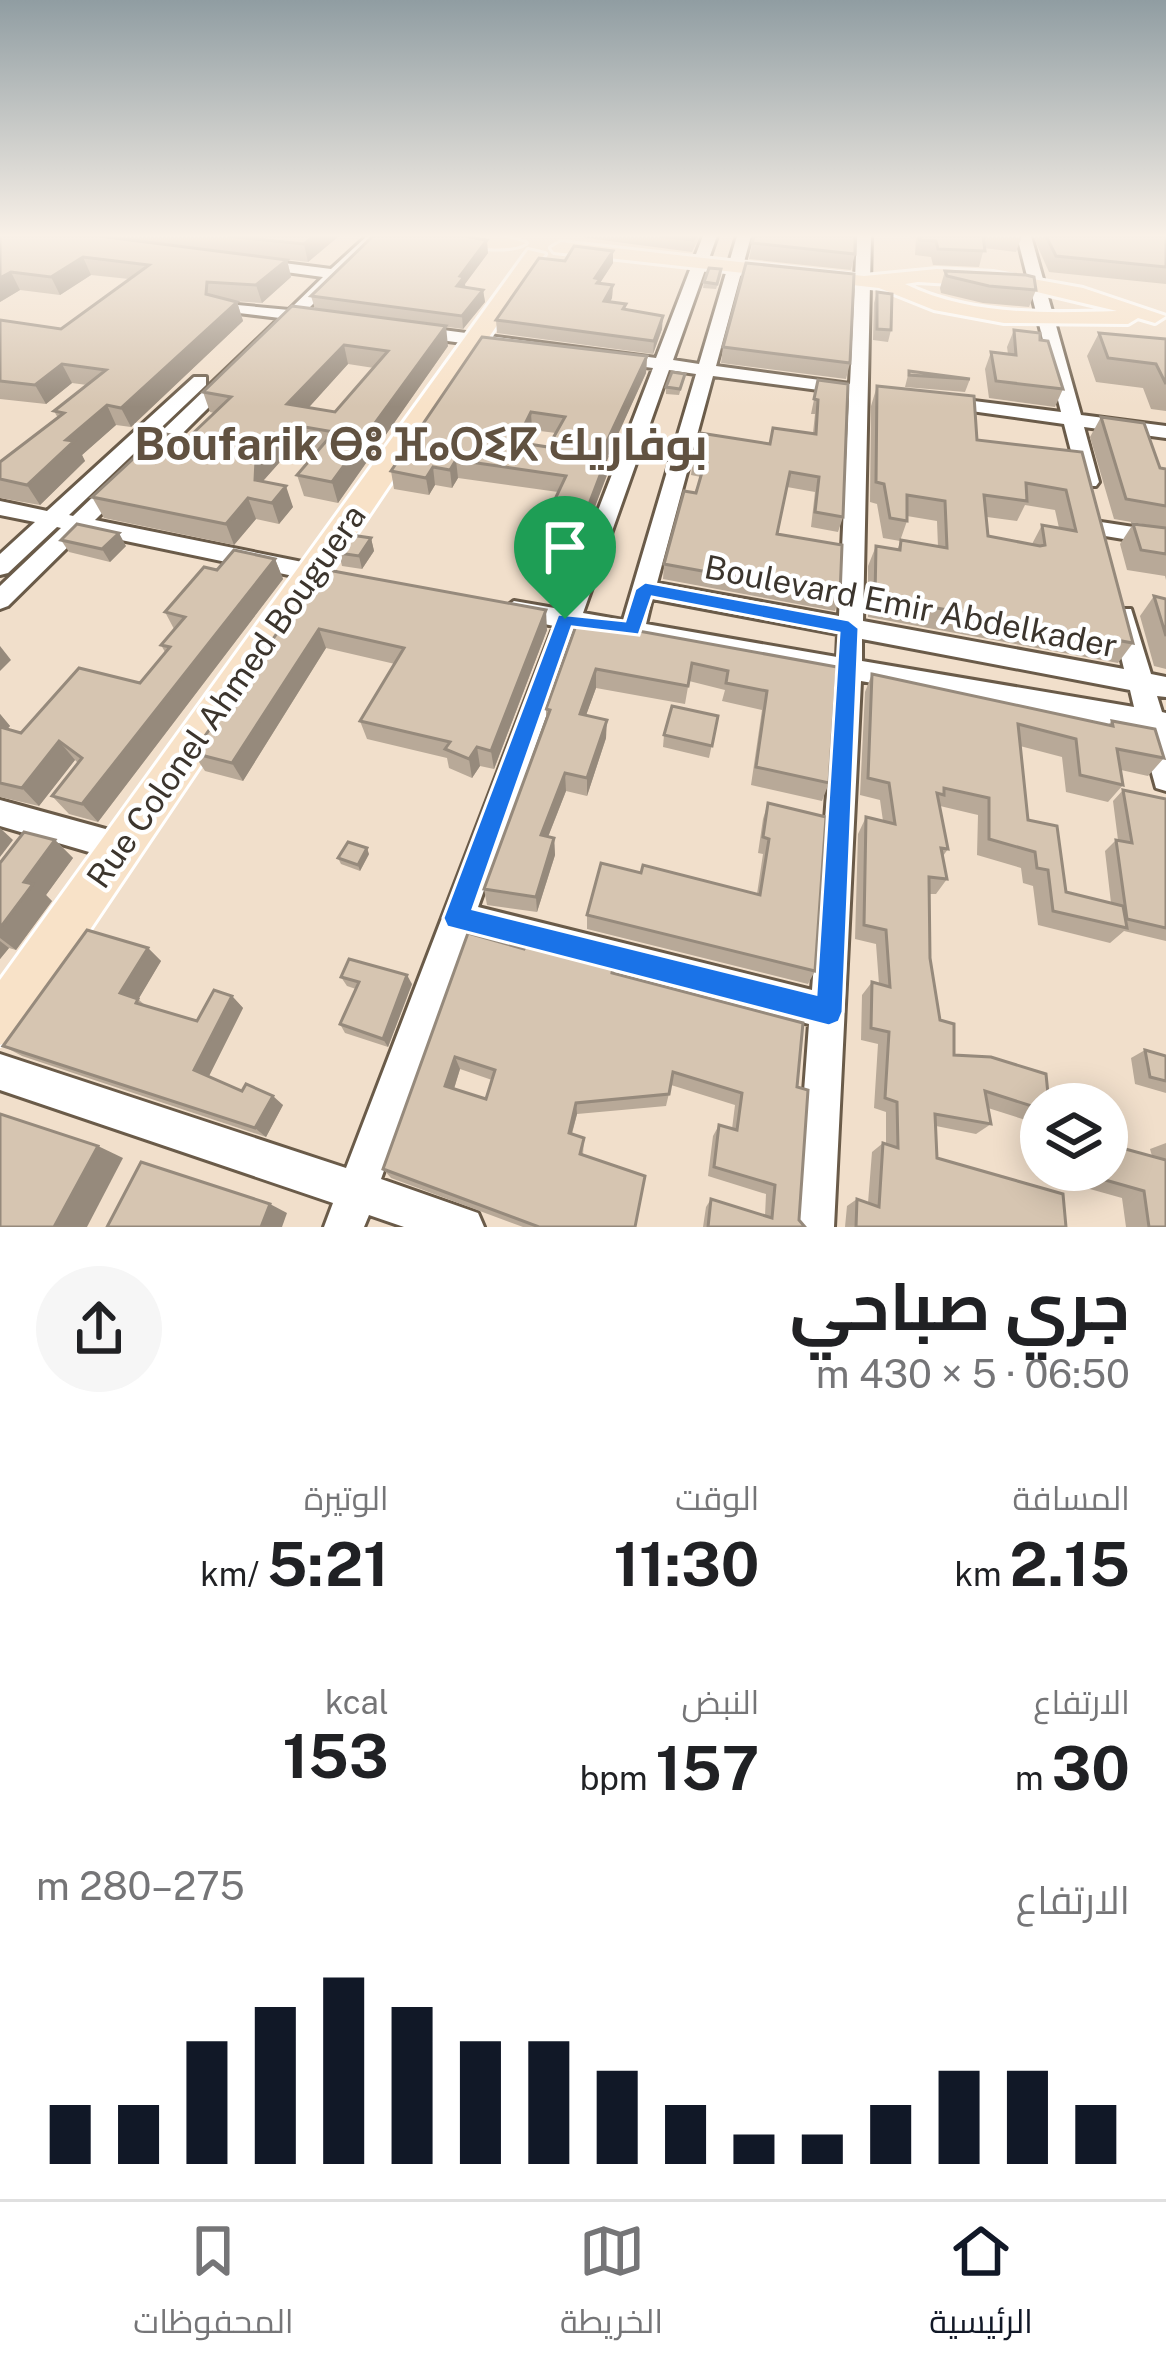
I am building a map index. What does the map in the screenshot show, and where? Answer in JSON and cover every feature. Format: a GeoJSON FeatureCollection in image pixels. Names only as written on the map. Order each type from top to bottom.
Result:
{"type":"FeatureCollection","features":[{"type":"Feature","properties":{"kind":"main road","name":"Rue Colonel Ahmed Bouguera"},"geometry":{"type":"LineString","coordinates":[[0,1021],[504,293]]}},
{"type":"Feature","properties":{"kind":"main road"},"geometry":{"type":"LineString","coordinates":[[903,293],[952,307],[1045,318],[1161,317]]}},
{"type":"Feature","properties":{"kind":"main road"},"geometry":{"type":"LineString","coordinates":[[1078,293],[1161,317]]}},
{"type":"Feature","properties":{"kind":"street"},"geometry":{"type":"LineString","coordinates":[[0,600],[304,293]]}},
{"type":"Feature","properties":{"kind":"street"},"geometry":{"type":"LineString","coordinates":[[350,1210],[689,293]]}},
{"type":"Feature","properties":{"kind":"street"},"geometry":{"type":"LineString","coordinates":[[632,629],[727,293]]}},
{"type":"Feature","properties":{"kind":"street"},"geometry":{"type":"LineString","coordinates":[[814,1227],[849,628],[871,392],[875,293]]}},
{"type":"Feature","properties":{"kind":"street"},"geometry":{"type":"LineString","coordinates":[[1037,293],[1104,540],[1166,539]]}},
{"type":"Feature","properties":{"kind":"street"},"geometry":{"type":"LineString","coordinates":[[222,306],[871,392]]}},
{"type":"Feature","properties":{"kind":"street"},"geometry":{"type":"LineString","coordinates":[[0,568],[145,432],[282,314]]}},
{"type":"Feature","properties":{"kind":"street"},"geometry":{"type":"LineString","coordinates":[[931,400],[1166,432]]}},
{"type":"Feature","properties":{"kind":"street"},"geometry":{"type":"LineString","coordinates":[[145,432],[166,436]]}},
{"type":"Feature","properties":{"kind":"street"},"geometry":{"type":"LineString","coordinates":[[0,508],[358,581]]}},
{"type":"Feature","properties":{"kind":"street","name":"Boulevard Emir Abdelkader"},"geometry":{"type":"LineString","coordinates":[[645,589],[1154,685]]}},
{"type":"Feature","properties":{"kind":"street"},"geometry":{"type":"LineString","coordinates":[[1118,595],[1154,685],[1166,779]]}},
{"type":"Feature","properties":{"kind":"street","name":"Boulevard Emir Abdelkader"},"geometry":{"type":"LineString","coordinates":[[496,607],[1159,723]]}},
{"type":"Feature","properties":{"kind":"street"},"geometry":{"type":"LineString","coordinates":[[0,813],[120,847]]}},
{"type":"Feature","properties":{"kind":"street"},"geometry":{"type":"LineString","coordinates":[[457,918],[829,1012]]}},
{"type":"Feature","properties":{"kind":"street"},"geometry":{"type":"LineString","coordinates":[[0,1072],[350,1210],[464,1227]]}},
{"type":"Feature","properties":{"kind":"building"},"geometry":{"type":"Polygon","coordinates":[[[110,293],[206,293],[237,302],[121,408],[107,405],[66,440],[74,441],[27,485],[0,479],[0,462],[64,413],[54,411],[106,370],[62,364],[35,385],[0,381],[0,320],[61,329],[110,293]]]}},
{"type":"Feature","properties":{"kind":"building"},"geometry":{"type":"Polygon","coordinates":[[[314,293],[480,293],[462,316],[311,296],[314,293]]]}},
{"type":"Feature","properties":{"kind":"building"},"geometry":{"type":"Polygon","coordinates":[[[515,293],[608,293],[604,301],[626,304],[623,309],[663,316],[654,341],[496,320],[515,293]]]}},
{"type":"Feature","properties":{"kind":"building"},"geometry":{"type":"Polygon","coordinates":[[[738,293],[853,293],[850,363],[723,347],[738,293]]]}},
{"type":"Feature","properties":{"kind":"building"},"geometry":{"type":"Polygon","coordinates":[[[877,293],[892,294],[891,330],[877,329],[877,293]]]}},
{"type":"Feature","properties":{"kind":"building"},"geometry":{"type":"Polygon","coordinates":[[[292,306],[446,326],[332,482],[297,475],[334,432],[288,424],[256,460],[255,480],[286,486],[272,503],[248,498],[226,524],[92,497],[161,433],[188,438],[231,397],[203,392],[292,306]],[[344,345],[287,404],[335,412],[388,351],[344,345]]]}},
{"type":"Feature","properties":{"kind":"building"},"geometry":{"type":"Polygon","coordinates":[[[1014,330],[1040,333],[1040,340],[1048,341],[1063,389],[996,381],[991,352],[1016,355],[1014,330]]]}},
{"type":"Feature","properties":{"kind":"building"},"geometry":{"type":"Polygon","coordinates":[[[1099,333],[1166,339],[1166,384],[1156,364],[1108,358],[1099,333]]]}},
{"type":"Feature","properties":{"kind":"building"},"geometry":{"type":"Polygon","coordinates":[[[482,337],[647,356],[600,456],[607,457],[583,520],[548,514],[566,476],[456,460],[450,470],[433,467],[426,478],[391,471],[482,337]],[[531,412],[516,442],[548,447],[565,417],[531,412]]]}},
{"type":"Feature","properties":{"kind":"building"},"geometry":{"type":"Polygon","coordinates":[[[909,371],[970,379],[909,375],[909,371]]]}},
{"type":"Feature","properties":{"kind":"building"},"geometry":{"type":"Polygon","coordinates":[[[672,372],[685,374],[680,389],[666,387],[672,372]]]}},
{"type":"Feature","properties":{"kind":"building"},"geometry":{"type":"Polygon","coordinates":[[[818,380],[848,384],[843,517],[815,512],[819,477],[790,472],[777,534],[842,545],[840,596],[664,564],[684,491],[696,493],[705,462],[693,460],[700,433],[770,444],[773,428],[816,434],[818,380]]]}},
{"type":"Feature","properties":{"kind":"building"},"geometry":{"type":"Polygon","coordinates":[[[877,386],[974,396],[977,440],[1082,452],[1133,643],[875,597],[876,546],[900,550],[901,540],[947,548],[945,501],[907,495],[907,521],[890,518],[884,484],[876,482],[877,386]],[[1026,483],[1027,501],[984,495],[988,536],[1040,546],[1045,545],[1042,525],[1076,531],[1066,490],[1026,483]]]}},
{"type":"Feature","properties":{"kind":"building"},"geometry":{"type":"Polygon","coordinates":[[[1101,417],[1144,423],[1160,468],[1166,469],[1166,506],[1126,499],[1101,417]]]}},
{"type":"Feature","properties":{"kind":"building"},"geometry":{"type":"Polygon","coordinates":[[[77,524],[119,533],[102,549],[61,540],[77,524]]]}},
{"type":"Feature","properties":{"kind":"building"},"geometry":{"type":"Polygon","coordinates":[[[1133,524],[1166,528],[1166,554],[1141,550],[1133,524]]]}},
{"type":"Feature","properties":{"kind":"building"},"geometry":{"type":"Polygon","coordinates":[[[351,535],[371,538],[359,556],[339,553],[351,535]]]}},
{"type":"Feature","properties":{"kind":"building"},"geometry":{"type":"Polygon","coordinates":[[[234,550],[275,559],[82,804],[52,796],[82,758],[59,741],[22,788],[0,783],[0,727],[21,733],[79,668],[140,683],[170,647],[161,645],[185,617],[165,612],[204,567],[217,570],[234,550]]]}},
{"type":"Feature","properties":{"kind":"building"},"geometry":{"type":"Polygon","coordinates":[[[322,569],[546,610],[491,751],[477,747],[469,759],[445,749],[450,742],[360,721],[404,648],[319,629],[232,763],[193,753],[322,569]]]}},
{"type":"Feature","properties":{"kind":"building"},"geometry":{"type":"Polygon","coordinates":[[[1154,596],[1166,599],[1166,636],[1154,596]]]}},
{"type":"Feature","properties":{"kind":"building"},"geometry":{"type":"Polygon","coordinates":[[[578,620],[837,667],[829,783],[756,767],[767,691],[726,683],[728,671],[692,663],[688,686],[596,669],[580,714],[607,720],[587,778],[565,773],[541,835],[554,838],[536,897],[484,889],[578,620]]]}},
{"type":"Feature","properties":{"kind":"building"},"geometry":{"type":"Polygon","coordinates":[[[872,674],[1113,726],[1112,721],[1155,729],[1164,758],[1117,749],[1123,785],[1080,775],[1076,739],[1018,724],[1028,820],[1057,826],[1066,892],[1123,906],[1127,928],[1053,911],[1048,870],[1037,868],[1035,852],[989,839],[989,798],[944,788],[944,795],[937,793],[948,849],[941,848],[947,879],[929,877],[930,958],[940,1020],[954,1024],[954,1055],[991,1057],[1046,1074],[1047,1083],[1020,1083],[1020,1102],[985,1091],[991,1124],[935,1114],[937,1158],[1020,1182],[1020,1191],[1063,1194],[1066,1227],[856,1227],[857,1199],[879,1207],[883,1143],[898,1148],[897,1102],[885,1098],[889,1032],[871,1028],[872,982],[890,987],[886,930],[864,925],[866,817],[895,824],[889,783],[868,778],[872,674]]]}},
{"type":"Feature","properties":{"kind":"building"},"geometry":{"type":"Polygon","coordinates":[[[672,706],[718,716],[712,746],[664,735],[672,706]]]}},
{"type":"Feature","properties":{"kind":"building"},"geometry":{"type":"Polygon","coordinates":[[[1123,790],[1166,799],[1166,928],[1127,919],[1116,840],[1132,843],[1123,790]]]}},
{"type":"Feature","properties":{"kind":"building"},"geometry":{"type":"Polygon","coordinates":[[[768,803],[826,817],[815,971],[587,915],[601,863],[641,873],[643,865],[760,895],[769,839],[763,837],[768,803]]]}},
{"type":"Feature","properties":{"kind":"building"},"geometry":{"type":"Polygon","coordinates":[[[24,832],[55,840],[24,882],[33,884],[0,928],[0,863],[24,832]]]}},
{"type":"Feature","properties":{"kind":"building"},"geometry":{"type":"Polygon","coordinates":[[[348,842],[367,848],[358,865],[338,858],[348,842]]]}},
{"type":"Feature","properties":{"kind":"building"},"geometry":{"type":"Polygon","coordinates":[[[87,930],[148,948],[120,993],[138,999],[136,1003],[197,1021],[214,990],[232,996],[194,1070],[242,1091],[246,1084],[273,1096],[255,1128],[3,1046],[87,930]]]}},
{"type":"Feature","properties":{"kind":"building"},"geometry":{"type":"Polygon","coordinates":[[[468,933],[524,949],[526,945],[614,963],[612,973],[803,1023],[797,1087],[808,1090],[799,1220],[805,1227],[708,1227],[711,1199],[772,1218],[775,1185],[714,1167],[719,1125],[737,1130],[742,1093],[673,1072],[669,1094],[576,1103],[569,1133],[584,1138],[580,1154],[645,1176],[635,1227],[539,1227],[383,1169],[468,933]],[[455,1057],[445,1086],[486,1099],[495,1070],[455,1057]]]}},
{"type":"Feature","properties":{"kind":"building"},"geometry":{"type":"Polygon","coordinates":[[[349,959],[407,975],[383,1039],[340,1024],[359,982],[341,977],[349,959]]]}},
{"type":"Feature","properties":{"kind":"building"},"geometry":{"type":"Polygon","coordinates":[[[1145,1050],[1166,1056],[1166,1081],[1150,1077],[1145,1050]]]}},
{"type":"Feature","properties":{"kind":"building"},"geometry":{"type":"Polygon","coordinates":[[[0,1114],[98,1146],[54,1227],[0,1227],[0,1114]]]}},
{"type":"Feature","properties":{"kind":"building"},"geometry":{"type":"Polygon","coordinates":[[[1128,1150],[1166,1160],[1166,1227],[1149,1227],[1144,1191],[1128,1186],[1128,1150]]]}},
{"type":"Feature","properties":{"kind":"building"},"geometry":{"type":"Polygon","coordinates":[[[141,1162],[270,1204],[261,1227],[107,1227],[141,1162]]]}},
{"type":"Feature","properties":{"kind":"district","name":"Boufarik ⴱⵓ ⴼⴰⵔⵉⴽ بوفاريك"},"geometry":{"type":"Point","coordinates":[421,443]}},
{"type":"Feature","properties":{"kind":"route"},"geometry":{"type":"LineString","coordinates":[[645,589],[849,628],[829,1012],[457,918],[565,619],[632,629],[645,589]]}}]}
